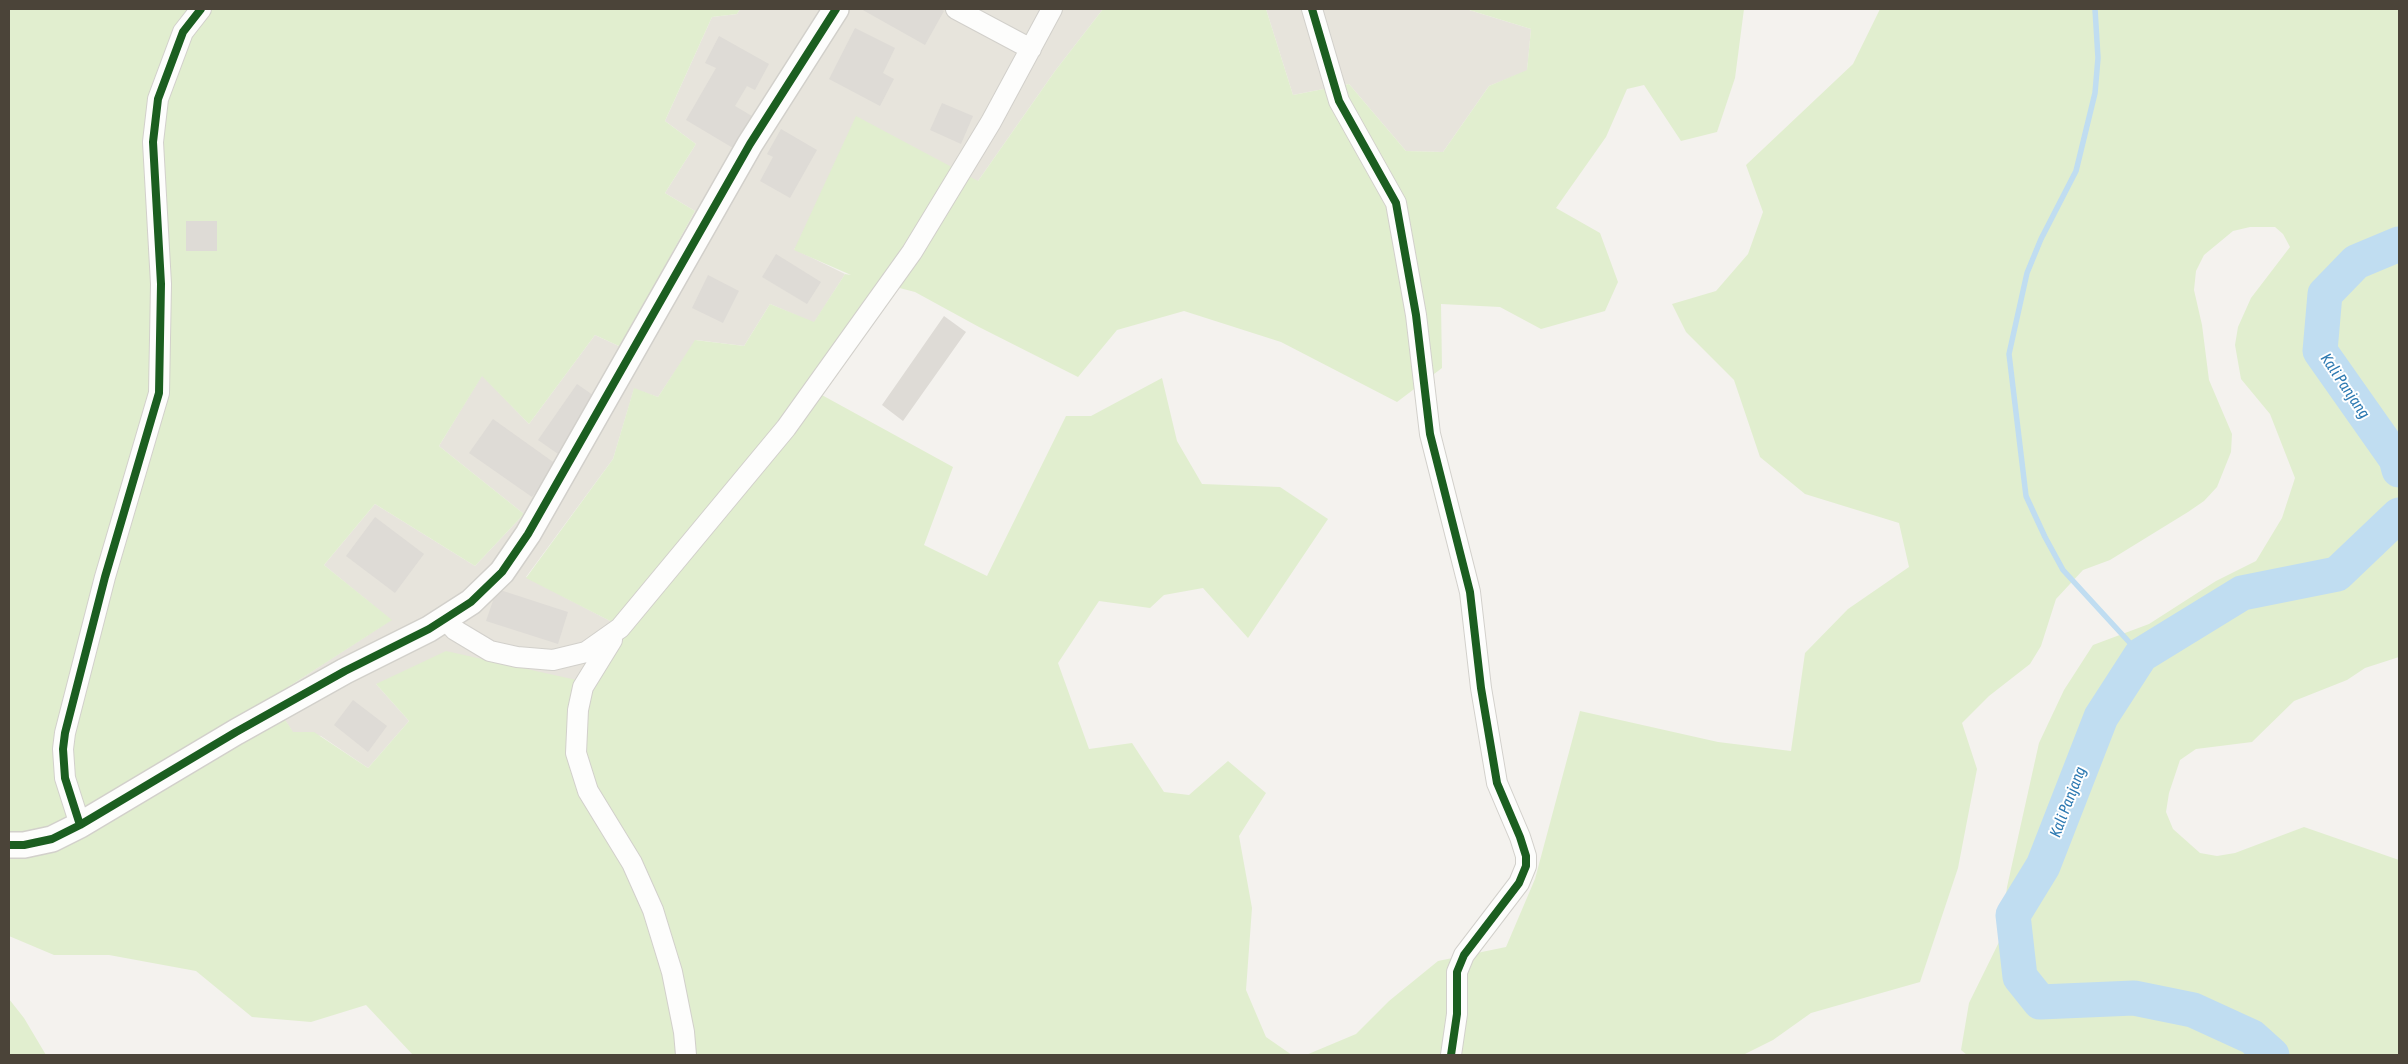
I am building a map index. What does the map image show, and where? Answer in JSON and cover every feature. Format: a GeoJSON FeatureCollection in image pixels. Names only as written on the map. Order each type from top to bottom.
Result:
{"type":"FeatureCollection","features":[{"type":"Feature","properties":{"kind":"street"},"geometry":{"type":"LineString","coordinates":[[80,825],[66,778],[63,749],[65,732],[105,577],[159,392],[161,284],[153,142],[158,99],[183,32],[201,9]]}},
{"type":"Feature","properties":{"kind":"street"},"geometry":{"type":"LineString","coordinates":[[9,845],[46,840],[80,825],[253,722],[344,671],[429,629],[471,602],[502,572],[528,534],[750,144],[836,9]]}},
{"type":"Feature","properties":{"kind":"street"},"geometry":{"type":"LineString","coordinates":[[956,9],[1031,49]]}},
{"type":"Feature","properties":{"kind":"street"},"geometry":{"type":"LineString","coordinates":[[686,1055],[684,1032],[672,972],[653,910],[632,863],[588,791],[576,753],[578,710],[583,687],[596,663],[620,628],[786,428],[912,252],[992,122],[1052,9]]}},
{"type":"Feature","properties":{"kind":"street"},"geometry":{"type":"LineString","coordinates":[[1312,9],[1339,101],[1396,204],[1416,315],[1430,434],[1470,592],[1481,688],[1497,783],[1526,856],[1526,866],[1519,884],[1464,955],[1457,972],[1457,1014],[1451,1055]]}},
{"type":"Feature","properties":{"kind":"street"},"geometry":{"type":"LineString","coordinates":[[444,619],[455,630],[490,651],[517,657],[546,659],[569,657],[586,652],[620,628]]}},
{"type":"Feature","properties":{"kind":"shaded area"},"geometry":{"type":"Polygon","coordinates":[[[740,9],[1103,9],[1055,71],[978,181],[794,249],[845,274],[814,323],[770,304],[744,346],[696,340],[658,397],[634,389],[613,459],[526,577],[612,622],[581,681],[376,684],[409,721],[368,768],[321,736],[293,733],[271,698],[391,620],[324,565],[375,504],[475,566],[524,514],[439,446],[482,375],[529,424],[595,335],[621,347],[695,211],[665,193],[696,144],[665,121],[712,17],[737,14],[740,9]]]}},
{"type":"Feature","properties":{"kind":"shaded area"},"geometry":{"type":"Polygon","coordinates":[[[1266,9],[1466,9],[1531,29],[1527,71],[1489,86],[1443,152],[1406,151],[1349,84],[1293,95],[1266,9]]]}},
{"type":"Feature","properties":{"kind":"green space"},"geometry":{"type":"Polygon","coordinates":[[[9,9],[740,9],[737,14],[712,17],[665,121],[696,144],[665,193],[695,211],[621,347],[595,335],[529,424],[482,376],[439,446],[524,514],[475,566],[375,504],[324,565],[392,620],[271,698],[293,732],[314,732],[368,768],[409,721],[376,684],[446,651],[581,681],[612,622],[526,578],[613,459],[634,388],[658,397],[695,340],[744,346],[770,304],[814,322],[845,274],[851,275],[794,250],[856,116],[978,181],[1055,71],[1103,9],[1266,9],[1293,95],[1349,84],[1406,151],[1443,152],[1489,86],[1527,70],[1531,29],[1466,9],[1744,9],[1735,78],[1717,132],[1681,141],[1644,85],[1627,89],[1606,137],[1556,208],[1600,233],[1618,282],[1605,311],[1541,329],[1500,307],[1441,304],[1442,368],[1397,402],[1281,342],[1184,311],[1117,330],[1078,377],[915,292],[888,285],[820,394],[953,467],[924,545],[987,576],[1066,416],[1091,416],[1162,378],[1177,441],[1202,484],[1280,487],[1328,519],[1248,638],[1203,588],[1164,595],[1150,608],[1099,601],[1058,663],[1089,749],[1132,743],[1164,792],[1189,795],[1228,761],[1266,793],[1239,836],[1252,908],[1246,990],[1266,1037],[1292,1055],[413,1055],[366,1005],[311,1022],[252,1017],[196,971],[109,955],[54,955],[9,936],[9,9]]]}},
{"type":"Feature","properties":{"kind":"green space"},"geometry":{"type":"Polygon","coordinates":[[[1880,9],[2399,9],[2399,657],[2365,668],[2347,680],[2294,701],[2252,742],[2196,749],[2180,760],[2169,793],[2166,812],[2173,829],[2200,853],[2217,856],[2235,853],[2304,827],[2399,860],[2399,1055],[1967,1055],[1961,1050],[1969,1003],[2001,938],[2007,887],[2039,743],[2064,690],[2093,645],[2149,624],[2216,581],[2256,561],[2282,518],[2295,478],[2270,414],[2241,379],[2235,345],[2238,327],[2251,298],[2290,247],[2283,234],[2275,227],[2250,227],[2233,231],[2204,255],[2196,271],[2194,290],[2202,325],[2209,380],[2232,434],[2231,452],[2217,487],[2204,501],[2188,512],[2110,560],[2083,570],[2056,599],[2041,646],[2030,664],[1989,696],[1962,723],[1977,769],[1958,868],[1920,982],[1811,1013],[1773,1040],[1743,1055],[1306,1055],[1356,1034],[1389,1001],[1438,961],[1506,947],[1535,879],[1580,711],[1718,742],[1791,751],[1805,653],[1848,609],[1909,567],[1899,523],[1805,494],[1760,457],[1734,380],[1686,332],[1672,304],[1716,291],[1748,254],[1763,212],[1746,165],[1853,64],[1880,9]]]}},
{"type":"Feature","properties":{"kind":"green space"},"geometry":{"type":"Polygon","coordinates":[[[9,999],[24,1018],[46,1055],[9,1055],[9,999]]]}},
{"type":"Feature","properties":{"kind":"building"},"geometry":{"type":"Polygon","coordinates":[[[861,9],[940,9],[944,11],[925,45],[861,9]]]}},
{"type":"Feature","properties":{"kind":"building"},"geometry":{"type":"Polygon","coordinates":[[[855,28],[895,48],[883,73],[894,79],[880,106],[829,79],[855,28]]]}},
{"type":"Feature","properties":{"kind":"building"},"geometry":{"type":"Polygon","coordinates":[[[719,36],[769,64],[755,90],[747,86],[735,106],[757,119],[738,151],[686,120],[716,68],[705,63],[719,36]]]}},
{"type":"Feature","properties":{"kind":"building"},"geometry":{"type":"Polygon","coordinates":[[[942,103],[973,116],[961,144],[930,130],[942,103]]]}},
{"type":"Feature","properties":{"kind":"building"},"geometry":{"type":"Polygon","coordinates":[[[781,129],[817,150],[790,198],[760,181],[773,157],[767,154],[781,129]]]}},
{"type":"Feature","properties":{"kind":"building"},"geometry":{"type":"Polygon","coordinates":[[[186,221],[217,221],[217,251],[186,251],[186,221]]]}},
{"type":"Feature","properties":{"kind":"building"},"geometry":{"type":"Polygon","coordinates":[[[776,254],[821,282],[807,304],[762,277],[776,254]]]}},
{"type":"Feature","properties":{"kind":"building"},"geometry":{"type":"Polygon","coordinates":[[[708,275],[739,291],[723,323],[692,308],[708,275]]]}},
{"type":"Feature","properties":{"kind":"building"},"geometry":{"type":"Polygon","coordinates":[[[944,316],[966,332],[903,421],[882,405],[944,316]]]}},
{"type":"Feature","properties":{"kind":"building"},"geometry":{"type":"Polygon","coordinates":[[[577,384],[600,400],[561,456],[538,440],[577,384]]]}},
{"type":"Feature","properties":{"kind":"building"},"geometry":{"type":"Polygon","coordinates":[[[493,419],[556,464],[532,497],[469,453],[493,419]]]}},
{"type":"Feature","properties":{"kind":"building"},"geometry":{"type":"Polygon","coordinates":[[[375,517],[424,554],[395,593],[346,556],[375,517]]]}},
{"type":"Feature","properties":{"kind":"building"},"geometry":{"type":"Polygon","coordinates":[[[497,589],[568,612],[558,644],[486,621],[497,589]]]}},
{"type":"Feature","properties":{"kind":"building"},"geometry":{"type":"Polygon","coordinates":[[[353,700],[387,726],[368,752],[334,725],[353,700]]]}},
{"type":"Feature","properties":{"kind":"waterway"},"geometry":{"type":"LineString","coordinates":[[2095,9],[2098,58],[2095,93],[2076,171],[2041,239],[2027,273],[2009,354],[2026,496],[2063,570],[2141,655]]}},
{"type":"Feature","properties":{"kind":"waterway","name":"Kali Panjang"},"geometry":{"type":"LineString","coordinates":[[2399,244],[2356,262],[2325,294],[2320,351],[2396,459],[2399,470]]}},
{"type":"Feature","properties":{"kind":"waterway","name":"Kali Panjang"},"geometry":{"type":"LineString","coordinates":[[2272,1055],[2252,1037],[2193,1010],[2134,998],[2040,1002],[2020,977],[2013,915],[2043,866],[2101,717],[2141,655],[2242,593],[2337,574],[2399,515]]}},
{"type":"Feature","properties":{"kind":"cycle path"},"geometry":{"type":"LineString","coordinates":[[80,825],[65,778],[63,749],[65,733],[105,577],[159,393],[161,284],[153,142],[158,99],[183,32],[201,9]]}},
{"type":"Feature","properties":{"kind":"cycle path"},"geometry":{"type":"LineString","coordinates":[[9,845],[24,845],[52,839],[80,825],[236,732],[345,671],[429,629],[471,602],[502,572],[528,534],[750,144],[836,9]]}},
{"type":"Feature","properties":{"kind":"cycle path"},"geometry":{"type":"LineString","coordinates":[[1312,9],[1339,101],[1396,203],[1416,315],[1430,434],[1470,592],[1481,688],[1497,783],[1526,856],[1526,866],[1519,883],[1464,955],[1457,972],[1457,1014],[1451,1055]]}}]}
